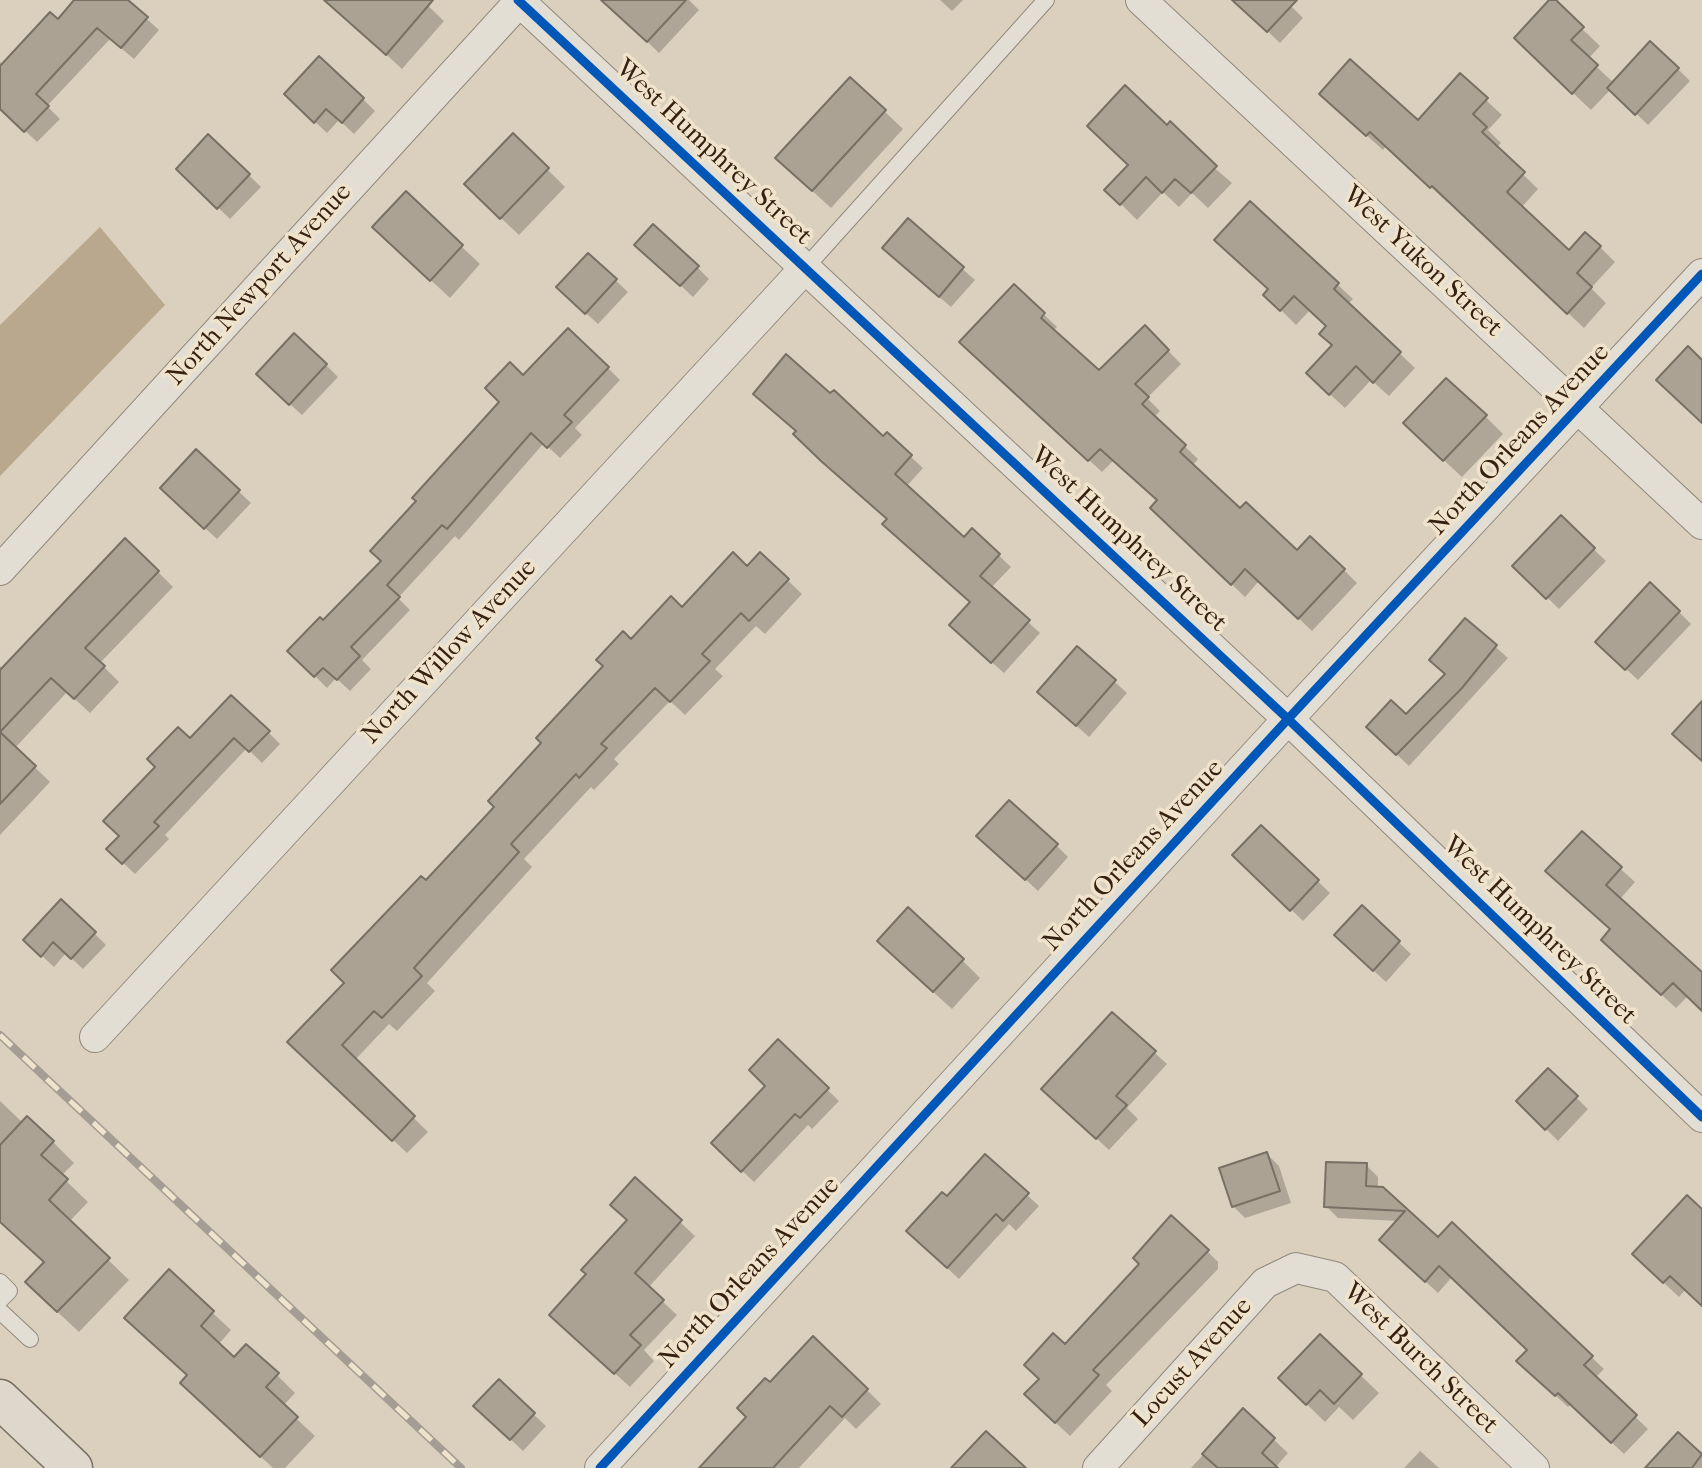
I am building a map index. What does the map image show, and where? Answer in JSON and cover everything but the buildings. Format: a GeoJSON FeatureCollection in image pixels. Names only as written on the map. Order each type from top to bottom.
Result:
{"type":"FeatureCollection","features":[{"type":"Feature","properties":{"kind":"main road"},"geometry":{"type":"LineString","coordinates":[[0,1399],[73,1468]]}},
{"type":"Feature","properties":{"kind":"street","name":"West Humphrey Street"},"geometry":{"type":"LineString","coordinates":[[519,0],[1288,719],[1702,1117]]}},
{"type":"Feature","properties":{"kind":"street","name":"North Newport Avenue"},"geometry":{"type":"LineString","coordinates":[[0,570],[519,0]]}},
{"type":"Feature","properties":{"kind":"street","name":"West Yukon Street"},"geometry":{"type":"LineString","coordinates":[[1141,0],[1702,524]]}},
{"type":"Feature","properties":{"kind":"street","name":"North Willow Avenue"},"geometry":{"type":"LineString","coordinates":[[94,1037],[806,267]]}},
{"type":"Feature","properties":{"kind":"street","name":"North Orleans Avenue"},"geometry":{"type":"LineString","coordinates":[[600,1468],[1288,719],[1702,274]]}},
{"type":"Feature","properties":{"kind":"street","name":"Locust Avenue"},"geometry":{"type":"LineString","coordinates":[[1098,1468],[1265,1283],[1296,1268]]}},
{"type":"Feature","properties":{"kind":"street","name":"West Burch Street"},"geometry":{"type":"LineString","coordinates":[[1296,1268],[1335,1278],[1534,1468]]}},
{"type":"Feature","properties":{"kind":"lane"},"geometry":{"type":"LineString","coordinates":[[806,267],[1046,0]]}},
{"type":"Feature","properties":{"kind":"lane"},"geometry":{"type":"LineString","coordinates":[[0,1282],[9,1291],[0,1300]]}},
{"type":"Feature","properties":{"kind":"lane"},"geometry":{"type":"LineString","coordinates":[[0,1311],[30,1339]]}},
{"type":"Feature","properties":{"kind":"shaded area"},"geometry":{"type":"Polygon","coordinates":[[[100,227],[165,305],[0,476],[0,325],[100,227]]]}},
{"type":"Feature","properties":{"kind":"railway"},"geometry":{"type":"LineString","coordinates":[[0,1035],[461,1468]]}},
{"type":"Feature","properties":{"kind":"cycle path"},"geometry":{"type":"LineString","coordinates":[[518,0],[1288,719],[1702,1117]]}},
{"type":"Feature","properties":{"kind":"cycle path"},"geometry":{"type":"LineString","coordinates":[[600,1468],[1288,719],[1702,274]]}}]}
